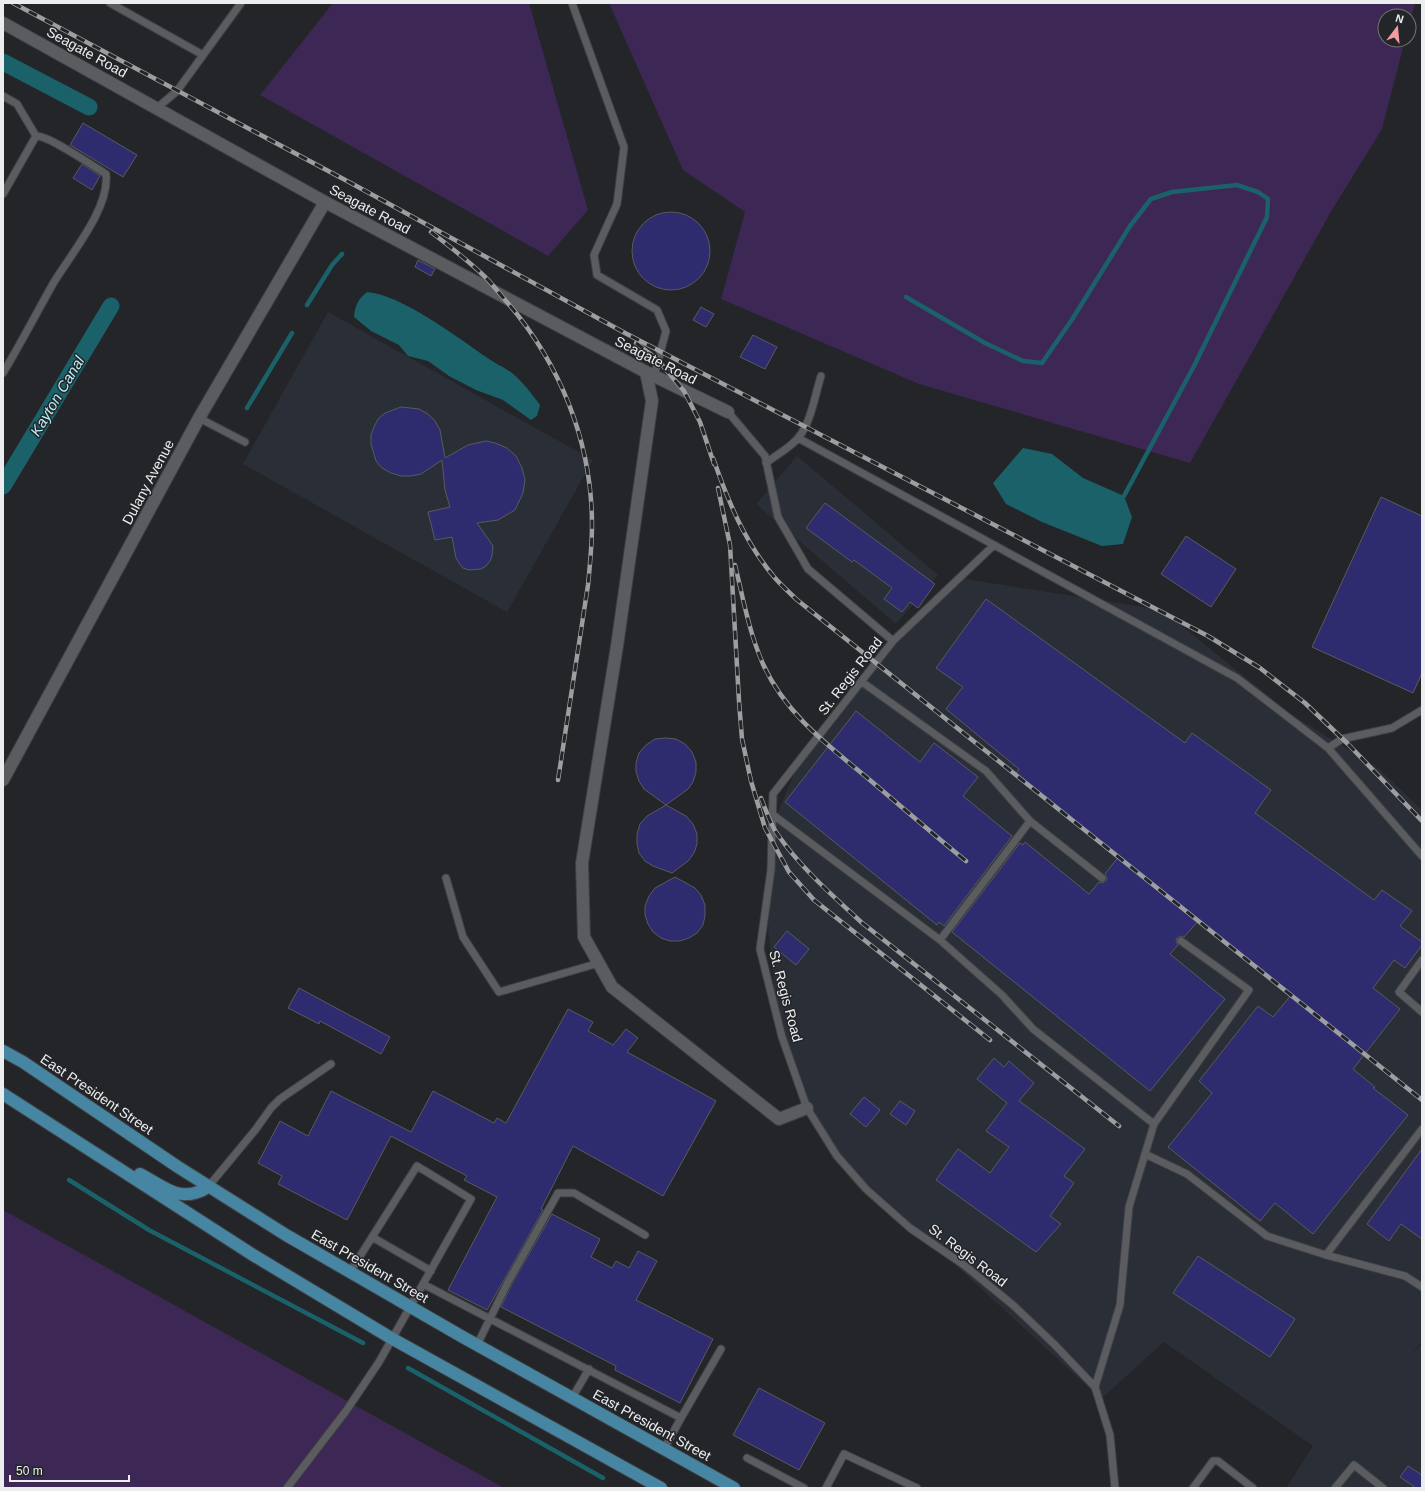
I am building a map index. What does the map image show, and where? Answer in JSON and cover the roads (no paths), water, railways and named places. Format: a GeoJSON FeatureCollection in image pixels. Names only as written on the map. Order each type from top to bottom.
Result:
{"type":"FeatureCollection","features":[{"type":"Feature","properties":{"kind":"main road","name":"East President Street"},"geometry":{"type":"LineString","coordinates":[[3,1051],[208,1187],[286,1235],[477,1345],[734,1488]]}},
{"type":"Feature","properties":{"kind":"main road"},"geometry":{"type":"LineString","coordinates":[[3,1094],[252,1255],[391,1338],[661,1488]]}},
{"type":"Feature","properties":{"kind":"main road"},"geometry":{"type":"LineString","coordinates":[[78,1143],[143,1175],[170,1191],[179,1194],[194,1194],[208,1187]]}},
{"type":"Feature","properties":{"kind":"street","name":"Seagate Road"},"geometry":{"type":"LineString","coordinates":[[3,23],[325,202],[650,374],[728,412]]}},
{"type":"Feature","properties":{"kind":"street","name":"Dulany Avenue"},"geometry":{"type":"LineString","coordinates":[[3,780],[199,418],[325,202]]}},
{"type":"Feature","properties":{"kind":"street"},"geometry":{"type":"LineString","coordinates":[[650,374],[652,401],[617,646],[582,863],[584,937],[612,987],[779,1119],[807,1108]]}},
{"type":"Feature","properties":{"kind":"lane"},"geometry":{"type":"LineString","coordinates":[[110,3],[203,55]]}},
{"type":"Feature","properties":{"kind":"lane"},"geometry":{"type":"LineString","coordinates":[[157,108],[177,91],[241,3]]}},
{"type":"Feature","properties":{"kind":"lane"},"geometry":{"type":"LineString","coordinates":[[572,3],[624,147],[617,204],[594,256],[597,276],[657,310],[666,331],[650,374]]}},
{"type":"Feature","properties":{"kind":"lane"},"geometry":{"type":"LineString","coordinates":[[3,96],[18,104],[36,136]]}},
{"type":"Feature","properties":{"kind":"lane"},"geometry":{"type":"LineString","coordinates":[[3,373],[54,282],[95,219],[108,184],[106,174],[42,135],[36,136]]}},
{"type":"Feature","properties":{"kind":"lane"},"geometry":{"type":"LineString","coordinates":[[3,194],[36,136]]}},
{"type":"Feature","properties":{"kind":"lane"},"geometry":{"type":"LineString","coordinates":[[766,463],[798,438],[814,404],[821,376]]}},
{"type":"Feature","properties":{"kind":"lane","name":"St. Regis Road"},"geometry":{"type":"LineString","coordinates":[[728,412],[765,456],[778,517],[808,569],[893,641],[773,794],[771,870],[760,949],[782,1037],[807,1108],[837,1156],[866,1189],[910,1228],[964,1265],[1013,1305],[1054,1344],[1095,1387],[1110,1435],[1114,1488]]}},
{"type":"Feature","properties":{"kind":"lane"},"geometry":{"type":"LineString","coordinates":[[199,418],[245,442]]}},
{"type":"Feature","properties":{"kind":"lane"},"geometry":{"type":"LineString","coordinates":[[798,438],[1237,678],[1328,748],[1422,856]]}},
{"type":"Feature","properties":{"kind":"lane"},"geometry":{"type":"LineString","coordinates":[[893,641],[994,546]]}},
{"type":"Feature","properties":{"kind":"lane"},"geometry":{"type":"LineString","coordinates":[[862,682],[986,771],[1030,821],[1102,878]]}},
{"type":"Feature","properties":{"kind":"lane"},"geometry":{"type":"LineString","coordinates":[[1328,748],[1342,739],[1392,728],[1422,710]]}},
{"type":"Feature","properties":{"kind":"lane"},"geometry":{"type":"LineString","coordinates":[[772,814],[940,940],[1002,995],[1033,1029],[1154,1124]]}},
{"type":"Feature","properties":{"kind":"lane"},"geometry":{"type":"LineString","coordinates":[[940,940],[1030,821]]}},
{"type":"Feature","properties":{"kind":"lane"},"geometry":{"type":"LineString","coordinates":[[446,878],[463,937],[499,992],[599,963]]}},
{"type":"Feature","properties":{"kind":"lane"},"geometry":{"type":"LineString","coordinates":[[1095,1387],[1120,1305],[1129,1207],[1154,1124],[1249,990],[1181,941]]}},
{"type":"Feature","properties":{"kind":"lane"},"geometry":{"type":"LineString","coordinates":[[1422,960],[1399,992],[1422,1012]]}},
{"type":"Feature","properties":{"kind":"lane"},"geometry":{"type":"LineString","coordinates":[[208,1187],[280,1098],[332,1064]]}},
{"type":"Feature","properties":{"kind":"lane"},"geometry":{"type":"LineString","coordinates":[[1326,1255],[1422,1129]]}},
{"type":"Feature","properties":{"kind":"lane"},"geometry":{"type":"LineString","coordinates":[[1145,1154],[1187,1174],[1267,1236],[1326,1255],[1405,1276],[1422,1287]]}},
{"type":"Feature","properties":{"kind":"lane"},"geometry":{"type":"LineString","coordinates":[[287,1488],[346,1411],[379,1362],[391,1338],[424,1284],[471,1199],[417,1166],[350,1272]]}},
{"type":"Feature","properties":{"kind":"lane"},"geometry":{"type":"LineString","coordinates":[[477,1345],[558,1193],[574,1192],[645,1235]]}},
{"type":"Feature","properties":{"kind":"lane"},"geometry":{"type":"LineString","coordinates":[[372,1237],[431,1271]]}},
{"type":"Feature","properties":{"kind":"lane"},"geometry":{"type":"LineString","coordinates":[[424,1284],[681,1418]]}},
{"type":"Feature","properties":{"kind":"lane"},"geometry":{"type":"LineString","coordinates":[[664,1449],[721,1349]]}},
{"type":"Feature","properties":{"kind":"lane"},"geometry":{"type":"LineString","coordinates":[[572,1398],[589,1369]]}},
{"type":"Feature","properties":{"kind":"lane"},"geometry":{"type":"LineString","coordinates":[[826,1488],[844,1454],[918,1488]]}},
{"type":"Feature","properties":{"kind":"lane"},"geometry":{"type":"LineString","coordinates":[[747,1458],[804,1488]]}},
{"type":"Feature","properties":{"kind":"lane"},"geometry":{"type":"LineString","coordinates":[[1193,1488],[1213,1461],[1218,1461],[1253,1488]]}},
{"type":"Feature","properties":{"kind":"lane"},"geometry":{"type":"LineString","coordinates":[[1335,1488],[1354,1465],[1383,1488]]}},
{"type":"Feature","properties":{"kind":"water"},"geometry":{"type":"Polygon","coordinates":[[[367,292],[381,295],[396,301],[429,318],[512,373],[531,392],[540,405],[537,416],[531,420],[503,400],[476,390],[449,376],[428,361],[408,356],[399,345],[371,331],[354,317],[355,309],[361,297],[367,292]]]}},
{"type":"Feature","properties":{"kind":"water"},"geometry":{"type":"Polygon","coordinates":[[[1023,448],[1052,454],[1083,478],[1124,496],[1132,517],[1123,544],[1102,546],[1042,522],[1006,504],[993,483],[1023,448]]]}},
{"type":"Feature","properties":{"kind":"waterway"},"geometry":{"type":"LineString","coordinates":[[3,62],[89,107]]}},
{"type":"Feature","properties":{"kind":"waterway"},"geometry":{"type":"LineString","coordinates":[[906,297],[985,343],[1023,361],[1042,363],[1073,318],[1130,226],[1151,199],[1172,192],[1237,185],[1258,192],[1268,199],[1267,217],[1194,366],[1124,496]]}},
{"type":"Feature","properties":{"kind":"waterway"},"geometry":{"type":"LineString","coordinates":[[307,305],[332,265],[342,254]]}},
{"type":"Feature","properties":{"kind":"waterway","name":"Kayton Canal"},"geometry":{"type":"LineString","coordinates":[[3,486],[111,306]]}},
{"type":"Feature","properties":{"kind":"waterway"},"geometry":{"type":"LineString","coordinates":[[247,408],[292,333]]}},
{"type":"Feature","properties":{"kind":"waterway"},"geometry":{"type":"LineString","coordinates":[[69,1180],[149,1230],[363,1343]]}},
{"type":"Feature","properties":{"kind":"waterway"},"geometry":{"type":"LineString","coordinates":[[408,1368],[603,1478]]}},
{"type":"Feature","properties":{"kind":"railway"},"geometry":{"type":"LineString","coordinates":[[13,3],[349,182],[625,333],[1208,636],[1260,668],[1305,703],[1348,744],[1422,821]]}},
{"type":"Feature","properties":{"kind":"railway"},"geometry":{"type":"LineString","coordinates":[[431,232],[485,277],[525,325],[542,350],[557,377],[569,405],[579,434],[586,464],[591,494],[592,540],[588,585],[558,780]]}},
{"type":"Feature","properties":{"kind":"railway"},"geometry":{"type":"LineString","coordinates":[[636,343],[657,359],[684,391],[700,422],[714,464]]}},
{"type":"Feature","properties":{"kind":"railway"},"geometry":{"type":"LineString","coordinates":[[713,458],[731,506],[746,536],[764,565],[777,581],[796,599],[1422,1100]]}},
{"type":"Feature","properties":{"kind":"railway"},"geometry":{"type":"LineString","coordinates":[[718,488],[730,545],[742,739],[751,781],[765,828],[789,872],[814,900],[990,1040]]}},
{"type":"Feature","properties":{"kind":"railway"},"geometry":{"type":"LineString","coordinates":[[735,565],[758,652],[763,664],[784,699],[796,714],[824,742],[966,861]]}},
{"type":"Feature","properties":{"kind":"railway"},"geometry":{"type":"LineString","coordinates":[[761,798],[768,817],[787,847],[817,881],[861,922],[1119,1126]]}}]}
